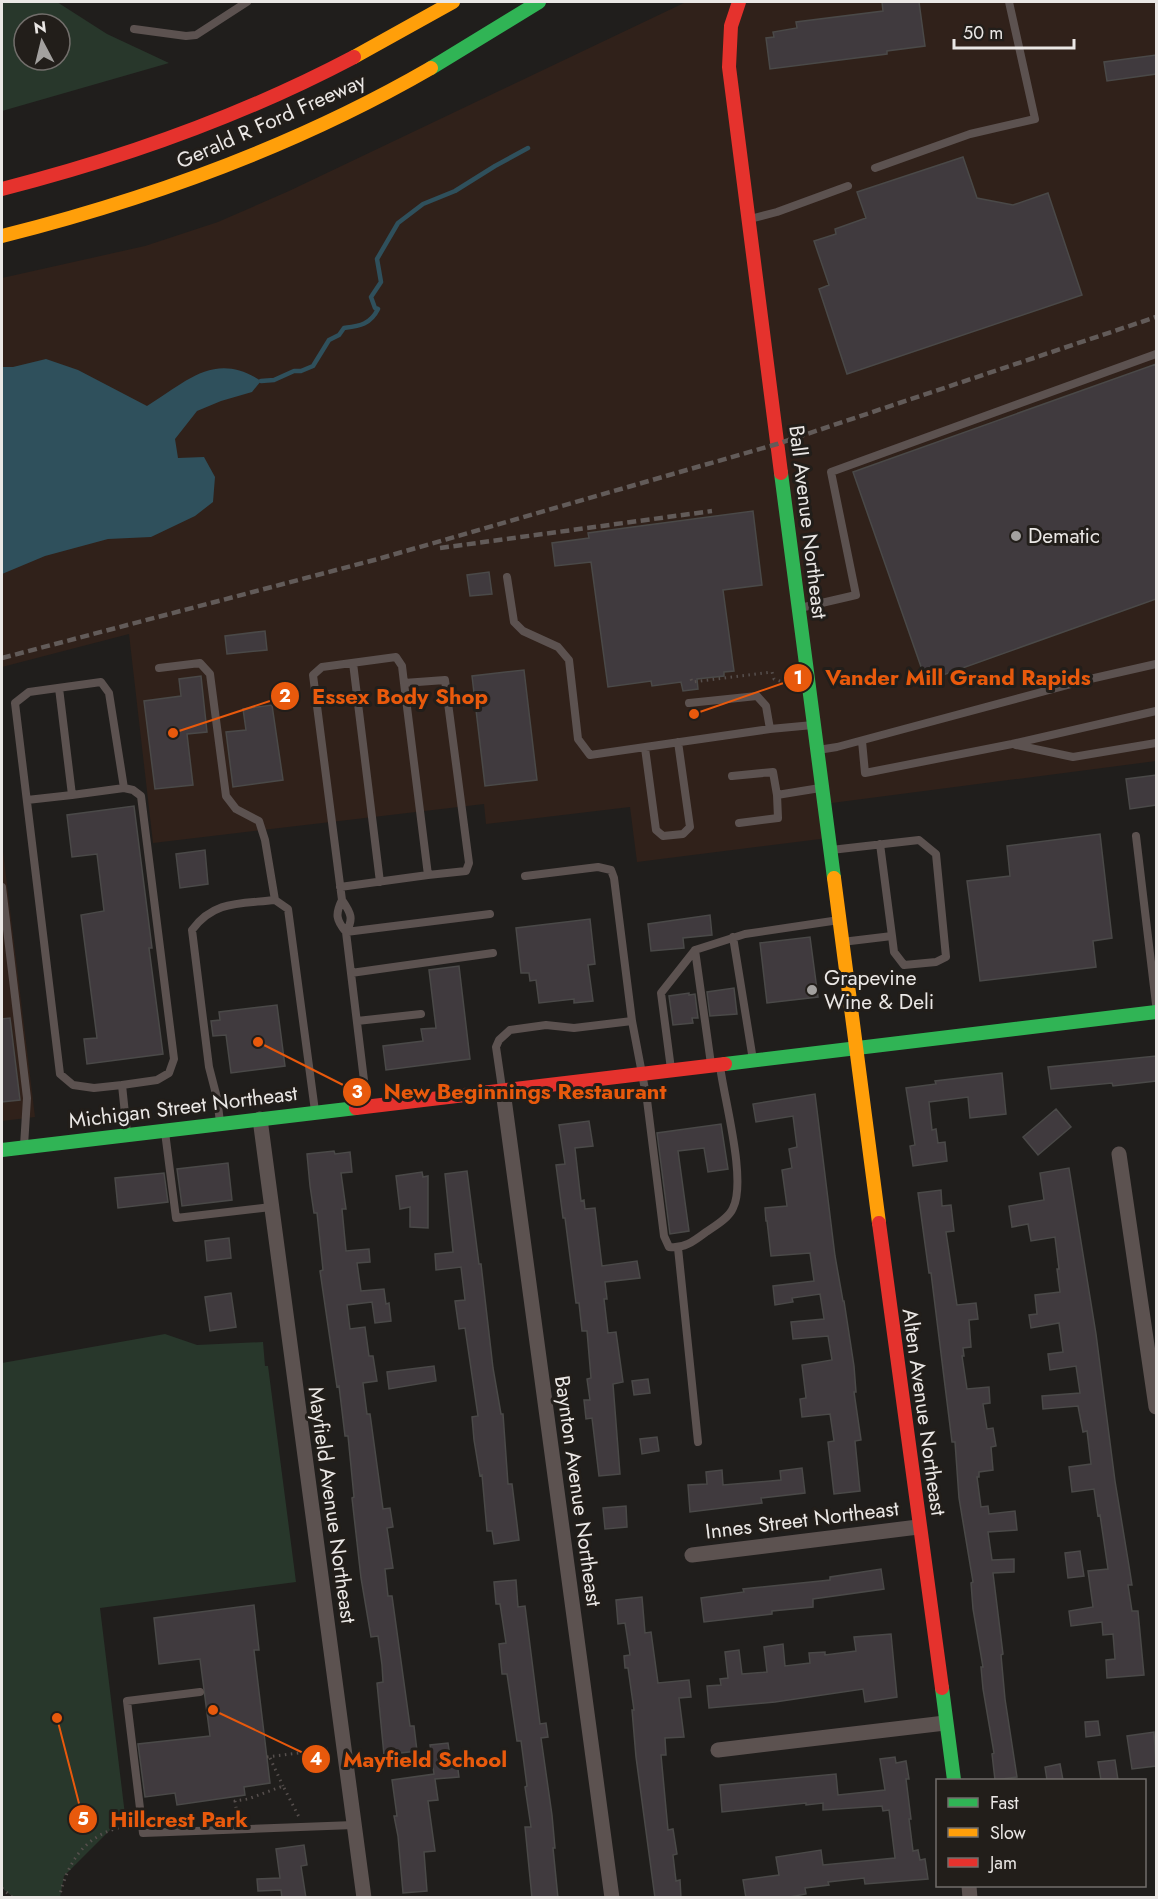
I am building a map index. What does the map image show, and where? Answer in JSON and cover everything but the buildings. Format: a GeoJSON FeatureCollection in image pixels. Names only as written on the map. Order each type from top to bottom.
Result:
{"type":"FeatureCollection","features":[{"type":"Feature","properties":{"kind":"main road","name":"Gerald R Ford Freeway"},"geometry":{"type":"LineString","coordinates":[[2,189],[119,155],[246,108],[353,58],[453,2]]}},
{"type":"Feature","properties":{"kind":"main road","name":"Gerald R Ford Freeway"},"geometry":{"type":"LineString","coordinates":[[2,236],[151,194],[289,140],[378,98],[422,74],[539,2]]}},
{"type":"Feature","properties":{"kind":"main road","name":"Ball Avenue Northeast"},"geometry":{"type":"LineString","coordinates":[[740,2],[735,9],[730,27],[729,67],[855,1049]]}},
{"type":"Feature","properties":{"kind":"main road","name":"Michigan Street Northeast"},"geometry":{"type":"LineString","coordinates":[[2,1150],[1156,1012]]}},
{"type":"Feature","properties":{"kind":"main road","name":"Alten Avenue Northeast"},"geometry":{"type":"LineString","coordinates":[[855,1049],[954,1779]]}},
{"type":"Feature","properties":{"kind":"street","name":"Baynton Avenue Northeast"},"geometry":{"type":"LineString","coordinates":[[503,1091],[612,1898]]}},
{"type":"Feature","properties":{"kind":"street","name":"Mayfield Avenue Northeast"},"geometry":{"type":"LineString","coordinates":[[260,1119],[364,1898]]}},
{"type":"Feature","properties":{"kind":"street"},"geometry":{"type":"LineString","coordinates":[[1119,1154],[1156,1407]]}},
{"type":"Feature","properties":{"kind":"street","name":"Innes Street Northeast"},"geometry":{"type":"LineString","coordinates":[[692,1555],[918,1527]]}},
{"type":"Feature","properties":{"kind":"street"},"geometry":{"type":"LineString","coordinates":[[718,1750],[945,1723]]}},
{"type":"Feature","properties":{"kind":"lane"},"geometry":{"type":"LineString","coordinates":[[134,29],[186,36],[196,35],[247,2]]}},
{"type":"Feature","properties":{"kind":"lane"},"geometry":{"type":"LineString","coordinates":[[875,168],[970,134],[1035,119],[1009,2]]}},
{"type":"Feature","properties":{"kind":"lane"},"geometry":{"type":"LineString","coordinates":[[748,219],[777,212],[848,186]]}},
{"type":"Feature","properties":{"kind":"lane"},"geometry":{"type":"LineString","coordinates":[[798,608],[856,595],[831,472],[1156,354]]}},
{"type":"Feature","properties":{"kind":"lane"},"geometry":{"type":"LineString","coordinates":[[507,577],[514,622],[523,631],[558,647],[569,660],[578,739],[590,755],[813,725]]}},
{"type":"Feature","properties":{"kind":"lane"},"geometry":{"type":"LineString","coordinates":[[346,932],[351,923],[349,910],[342,900],[314,675],[322,667],[396,657],[402,666],[428,876]]}},
{"type":"Feature","properties":{"kind":"lane"},"geometry":{"type":"LineString","coordinates":[[159,668],[200,663],[210,674],[226,796],[236,809],[259,821],[266,840],[275,900]]}},
{"type":"Feature","properties":{"kind":"lane"},"geometry":{"type":"LineString","coordinates":[[353,663],[380,882]]}},
{"type":"Feature","properties":{"kind":"lane"},"geometry":{"type":"LineString","coordinates":[[817,750],[861,741],[1090,679],[1156,664]]}},
{"type":"Feature","properties":{"kind":"lane"},"geometry":{"type":"LineString","coordinates":[[340,886],[466,871],[469,863],[445,680],[404,683]]}},
{"type":"Feature","properties":{"kind":"lane"},"geometry":{"type":"LineString","coordinates":[[27,800],[124,789],[133,790],[141,796],[174,1059],[170,1073],[157,1080],[122,1085],[94,1088],[73,1085],[60,1074],[15,703],[30,692],[101,682],[109,693],[124,789]]}},
{"type":"Feature","properties":{"kind":"lane"},"geometry":{"type":"LineString","coordinates":[[59,688],[72,795]]}},
{"type":"Feature","properties":{"kind":"lane"},"geometry":{"type":"LineString","coordinates":[[689,703],[758,696],[766,706],[770,729]]}},
{"type":"Feature","properties":{"kind":"lane"},"geometry":{"type":"LineString","coordinates":[[861,741],[865,773],[1012,744],[1156,711]]}},
{"type":"Feature","properties":{"kind":"lane"},"geometry":{"type":"LineString","coordinates":[[645,748],[656,830],[663,836],[683,834],[690,827],[678,742]]}},
{"type":"Feature","properties":{"kind":"lane"},"geometry":{"type":"LineString","coordinates":[[1012,744],[1073,757],[1156,743]]}},
{"type":"Feature","properties":{"kind":"lane"},"geometry":{"type":"LineString","coordinates":[[732,776],[773,772],[777,795],[778,818],[739,823]]}},
{"type":"Feature","properties":{"kind":"lane"},"geometry":{"type":"LineString","coordinates":[[777,795],[822,788]]}},
{"type":"Feature","properties":{"kind":"lane"},"geometry":{"type":"LineString","coordinates":[[1136,836],[1156,1004]]}},
{"type":"Feature","properties":{"kind":"lane"},"geometry":{"type":"LineString","coordinates":[[830,850],[880,844],[919,840],[936,854],[946,957],[936,962],[904,965],[894,952],[880,844]]}},
{"type":"Feature","properties":{"kind":"lane"},"geometry":{"type":"LineString","coordinates":[[525,876],[598,867],[611,870],[614,878],[632,1021],[643,1074],[664,1236],[669,1247],[678,1248],[693,1242],[733,1210],[738,1194],[732,1128],[715,1066],[695,950]]}},
{"type":"Feature","properties":{"kind":"lane"},"geometry":{"type":"LineString","coordinates":[[2,887],[27,1098],[24,1148]]}},
{"type":"Feature","properties":{"kind":"lane"},"geometry":{"type":"LineString","coordinates":[[220,1123],[217,1098],[209,1068],[192,930],[202,917],[218,908],[275,900],[288,909],[315,1112]]}},
{"type":"Feature","properties":{"kind":"lane"},"geometry":{"type":"LineString","coordinates":[[342,900],[336,911],[337,921],[346,932],[368,1106]]}},
{"type":"Feature","properties":{"kind":"lane"},"geometry":{"type":"LineString","coordinates":[[346,932],[490,914]]}},
{"type":"Feature","properties":{"kind":"lane"},"geometry":{"type":"LineString","coordinates":[[671,1071],[661,993],[695,950],[733,937],[798,924],[839,920]]}},
{"type":"Feature","properties":{"kind":"lane"},"geometry":{"type":"LineString","coordinates":[[842,942],[892,936]]}},
{"type":"Feature","properties":{"kind":"lane"},"geometry":{"type":"LineString","coordinates":[[733,937],[753,1061]]}},
{"type":"Feature","properties":{"kind":"lane"},"geometry":{"type":"LineString","coordinates":[[351,973],[493,953]]}},
{"type":"Feature","properties":{"kind":"lane"},"geometry":{"type":"LineString","coordinates":[[357,1021],[421,1014]]}},
{"type":"Feature","properties":{"kind":"lane"},"geometry":{"type":"LineString","coordinates":[[503,1091],[496,1047],[499,1040],[510,1030],[546,1025],[574,1028],[632,1021]]}},
{"type":"Feature","properties":{"kind":"lane"},"geometry":{"type":"LineString","coordinates":[[122,1085],[128,1135]]}},
{"type":"Feature","properties":{"kind":"lane"},"geometry":{"type":"LineString","coordinates":[[165,1130],[176,1218],[272,1207]]}},
{"type":"Feature","properties":{"kind":"lane"},"geometry":{"type":"LineString","coordinates":[[678,1248],[698,1442]]}},
{"type":"Feature","properties":{"kind":"lane"},"geometry":{"type":"LineString","coordinates":[[200,1692],[127,1701],[143,1833],[354,1825]]}},
{"type":"Feature","properties":{"kind":"path"},"geometry":{"type":"LineString","coordinates":[[691,679],[692,682],[772,672],[774,679],[785,683]]}},
{"type":"Feature","properties":{"kind":"path"},"geometry":{"type":"LineString","coordinates":[[304,1827],[268,1757],[344,1748]]}},
{"type":"Feature","properties":{"kind":"path"},"geometry":{"type":"LineString","coordinates":[[239,1829],[235,1801],[248,1799],[283,1786]]}},
{"type":"Feature","properties":{"kind":"path"},"geometry":{"type":"LineString","coordinates":[[59,1898],[69,1867],[77,1853],[96,1837],[121,1827]]}},
{"type":"Feature","properties":{"kind":"path"},"geometry":{"type":"LineString","coordinates":[[2,1888],[13,1898]]}},
{"type":"Feature","properties":{"kind":"shaded area"},"geometry":{"type":"Polygon","coordinates":[[[686,2],[1156,2],[1156,761],[824,804],[828,838],[637,862],[630,807],[486,824],[484,804],[153,843],[129,634],[2,667],[2,278],[145,246],[218,222],[289,191],[686,2]]]}},
{"type":"Feature","properties":{"kind":"shaded area"},"geometry":{"type":"Polygon","coordinates":[[[2,843],[35,1117],[2,1121],[2,843]]]}},
{"type":"Feature","properties":{"kind":"green space"},"geometry":{"type":"Polygon","coordinates":[[[2,2],[57,2],[107,34],[169,63],[2,111],[2,2]]]}},
{"type":"Feature","properties":{"kind":"green space"},"geometry":{"type":"Polygon","coordinates":[[[165,1334],[197,1345],[263,1342],[296,1582],[100,1608],[125,1815],[64,1876],[60,1897],[13,1897],[2,1888],[2,1363],[165,1334]]]}},
{"type":"Feature","properties":{"kind":"water"},"geometry":{"type":"Polygon","coordinates":[[[46,359],[78,370],[147,406],[188,379],[215,369],[229,368],[244,372],[261,381],[252,392],[197,411],[175,439],[178,458],[204,457],[215,477],[213,502],[195,516],[151,537],[108,539],[45,556],[2,574],[2,367],[13,367],[46,359]]]}},
{"type":"Feature","properties":{"kind":"waterway"},"geometry":{"type":"LineString","coordinates":[[261,381],[274,380],[313,366],[329,340],[339,335],[344,328],[368,322],[375,314],[378,309],[375,308],[371,297],[381,282],[377,259],[398,223],[423,204],[455,191],[528,148]]}},
{"type":"Feature","properties":{"kind":"railway"},"geometry":{"type":"LineString","coordinates":[[2,658],[378,559],[777,444],[1156,317]]}},
{"type":"Feature","properties":{"kind":"railway"},"geometry":{"type":"LineString","coordinates":[[440,548],[712,511]]}},
{"type":"Feature","properties":{"kind":"traffic: fast"},"geometry":{"type":"LineString","coordinates":[[431,68],[539,2]]}},
{"type":"Feature","properties":{"kind":"traffic: fast"},"geometry":{"type":"LineString","coordinates":[[781,473],[834,878]]}},
{"type":"Feature","properties":{"kind":"traffic: fast"},"geometry":{"type":"LineString","coordinates":[[725,1064],[1156,1012]]}},
{"type":"Feature","properties":{"kind":"traffic: fast"},"geometry":{"type":"LineString","coordinates":[[2,1150],[356,1108]]}},
{"type":"Feature","properties":{"kind":"traffic: fast"},"geometry":{"type":"LineString","coordinates":[[942,1688],[954,1779]]}},
{"type":"Feature","properties":{"kind":"traffic: slow"},"geometry":{"type":"LineString","coordinates":[[354,57],[453,2]]}},
{"type":"Feature","properties":{"kind":"traffic: slow"},"geometry":{"type":"LineString","coordinates":[[2,236],[114,205],[222,167],[328,122],[431,68]]}},
{"type":"Feature","properties":{"kind":"traffic: slow"},"geometry":{"type":"LineString","coordinates":[[834,878],[879,1223]]}},
{"type":"Feature","properties":{"kind":"traffic: jam"},"geometry":{"type":"LineString","coordinates":[[739,2],[731,26],[729,67],[781,473]]}},
{"type":"Feature","properties":{"kind":"traffic: jam"},"geometry":{"type":"LineString","coordinates":[[2,189],[93,164],[182,134],[269,98],[354,57]]}},
{"type":"Feature","properties":{"kind":"traffic: jam"},"geometry":{"type":"LineString","coordinates":[[356,1108],[725,1064]]}},
{"type":"Feature","properties":{"kind":"traffic: jam"},"geometry":{"type":"LineString","coordinates":[[879,1223],[942,1688]]}},
{"type":"Feature","properties":{"kind":"place","name":"Dematic"},"geometry":{"type":"Point","coordinates":[1016,536]}},
{"type":"Feature","properties":{"kind":"place","name":"Vander Mill Grand Rapids"},"geometry":{"type":"Point","coordinates":[694,714]}},
{"type":"Feature","properties":{"kind":"place","name":"Essex Body Shop"},"geometry":{"type":"Point","coordinates":[173,733]}},
{"type":"Feature","properties":{"kind":"place","name":"Grapevine Wine & Deli"},"geometry":{"type":"Point","coordinates":[812,990]}},
{"type":"Feature","properties":{"kind":"place","name":"New Beginnings Restaurant"},"geometry":{"type":"Point","coordinates":[258,1042]}},
{"type":"Feature","properties":{"kind":"place","name":"Mayfield School"},"geometry":{"type":"Point","coordinates":[213,1710]}},
{"type":"Feature","properties":{"kind":"place","name":"Hillcrest Park"},"geometry":{"type":"Point","coordinates":[57,1718]}}]}
